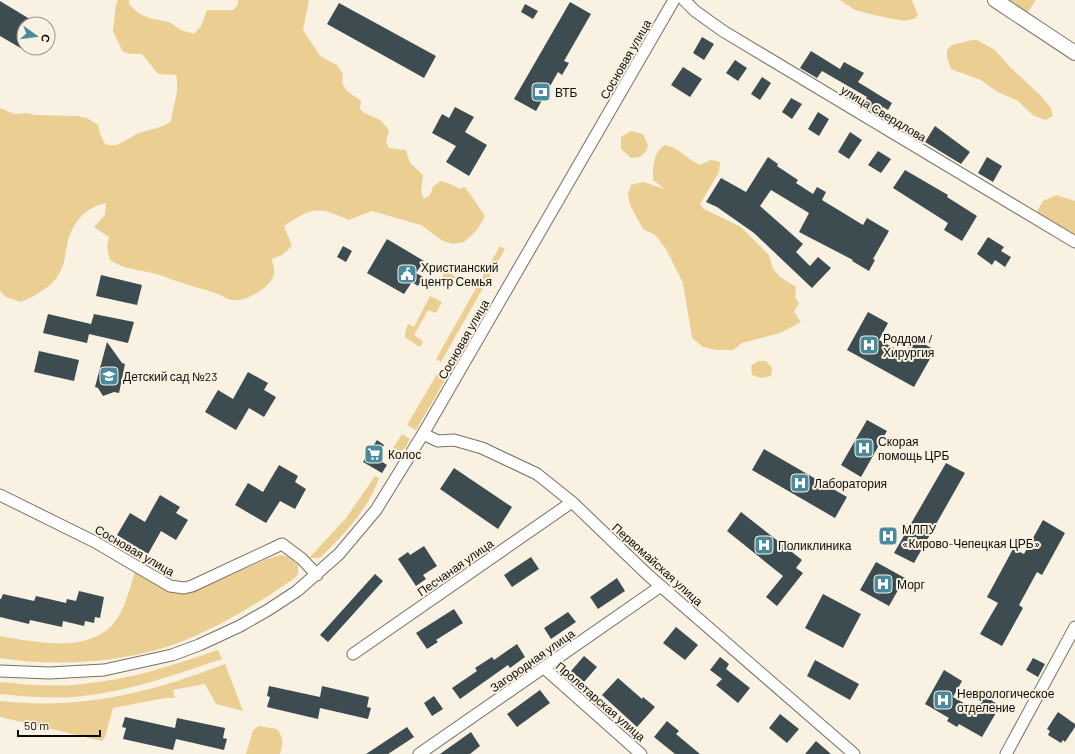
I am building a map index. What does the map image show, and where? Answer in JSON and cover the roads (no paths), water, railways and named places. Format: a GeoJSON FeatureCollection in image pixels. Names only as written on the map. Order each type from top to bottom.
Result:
{"type":"FeatureCollection","features":[{"type":"Feature","properties":{"kind":"main road"},"geometry":{"type":"LineString","coordinates":[[995,0],[1075,53]]}},
{"type":"Feature","properties":{"kind":"street","name":"Сосновая улица"},"geometry":{"type":"LineString","coordinates":[[0,671],[36,673],[104,670],[172,655],[199,645],[240,626],[298,591],[339,554],[372,515],[423,434],[674,0]]}},
{"type":"Feature","properties":{"kind":"street","name":"улица Свердлова"},"geometry":{"type":"LineString","coordinates":[[684,0],[695,11],[723,31],[1075,242]]}},
{"type":"Feature","properties":{"kind":"street","name":"Первомайская улица"},"geometry":{"type":"LineString","coordinates":[[423,434],[438,441],[454,440],[482,448],[537,474],[572,502],[661,586],[854,754]]}},
{"type":"Feature","properties":{"kind":"street","name":"Сосновая улица"},"geometry":{"type":"LineString","coordinates":[[0,495],[95,542],[170,586],[184,588],[192,586],[282,544],[302,559],[317,574]]}},
{"type":"Feature","properties":{"kind":"street","name":"Песчаная улица"},"geometry":{"type":"LineString","coordinates":[[353,654],[572,502]]}},
{"type":"Feature","properties":{"kind":"street","name":"Загородная улица"},"geometry":{"type":"LineString","coordinates":[[419,754],[661,586]]}},
{"type":"Feature","properties":{"kind":"street"},"geometry":{"type":"LineString","coordinates":[[1006,754],[1075,628]]}},
{"type":"Feature","properties":{"kind":"street","name":"Пролетарская улица"},"geometry":{"type":"LineString","coordinates":[[544,668],[641,754]]}},
{"type":"Feature","properties":{"kind":"place","name":"ВТБ"},"geometry":{"type":"Point","coordinates":[541,92]}},
{"type":"Feature","properties":{"kind":"place","name":"Христианский центр Семья"},"geometry":{"type":"Point","coordinates":[407,274]}},
{"type":"Feature","properties":{"kind":"place","name":"Роддом / Хирургия"},"geometry":{"type":"Point","coordinates":[869,345]}},
{"type":"Feature","properties":{"kind":"place","name":"Детский сад №23"},"geometry":{"type":"Point","coordinates":[109,376]}},
{"type":"Feature","properties":{"kind":"place","name":"Скорая помощь ЦРБ"},"geometry":{"type":"Point","coordinates":[864,448]}},
{"type":"Feature","properties":{"kind":"place","name":"Колос"},"geometry":{"type":"Point","coordinates":[374,454]}},
{"type":"Feature","properties":{"kind":"place","name":"Лаборатория"},"geometry":{"type":"Point","coordinates":[800,483]}},
{"type":"Feature","properties":{"kind":"place","name":"МЛПУ «Кирово-Чепецкая ЦРБ»"},"geometry":{"type":"Point","coordinates":[888,536]}},
{"type":"Feature","properties":{"kind":"place","name":"Поликлиника"},"geometry":{"type":"Point","coordinates":[764,545]}},
{"type":"Feature","properties":{"kind":"place","name":"Морг"},"geometry":{"type":"Point","coordinates":[883,584]}},
{"type":"Feature","properties":{"kind":"place","name":"Неврологическое отделение"},"geometry":{"type":"Point","coordinates":[943,700]}}]}
